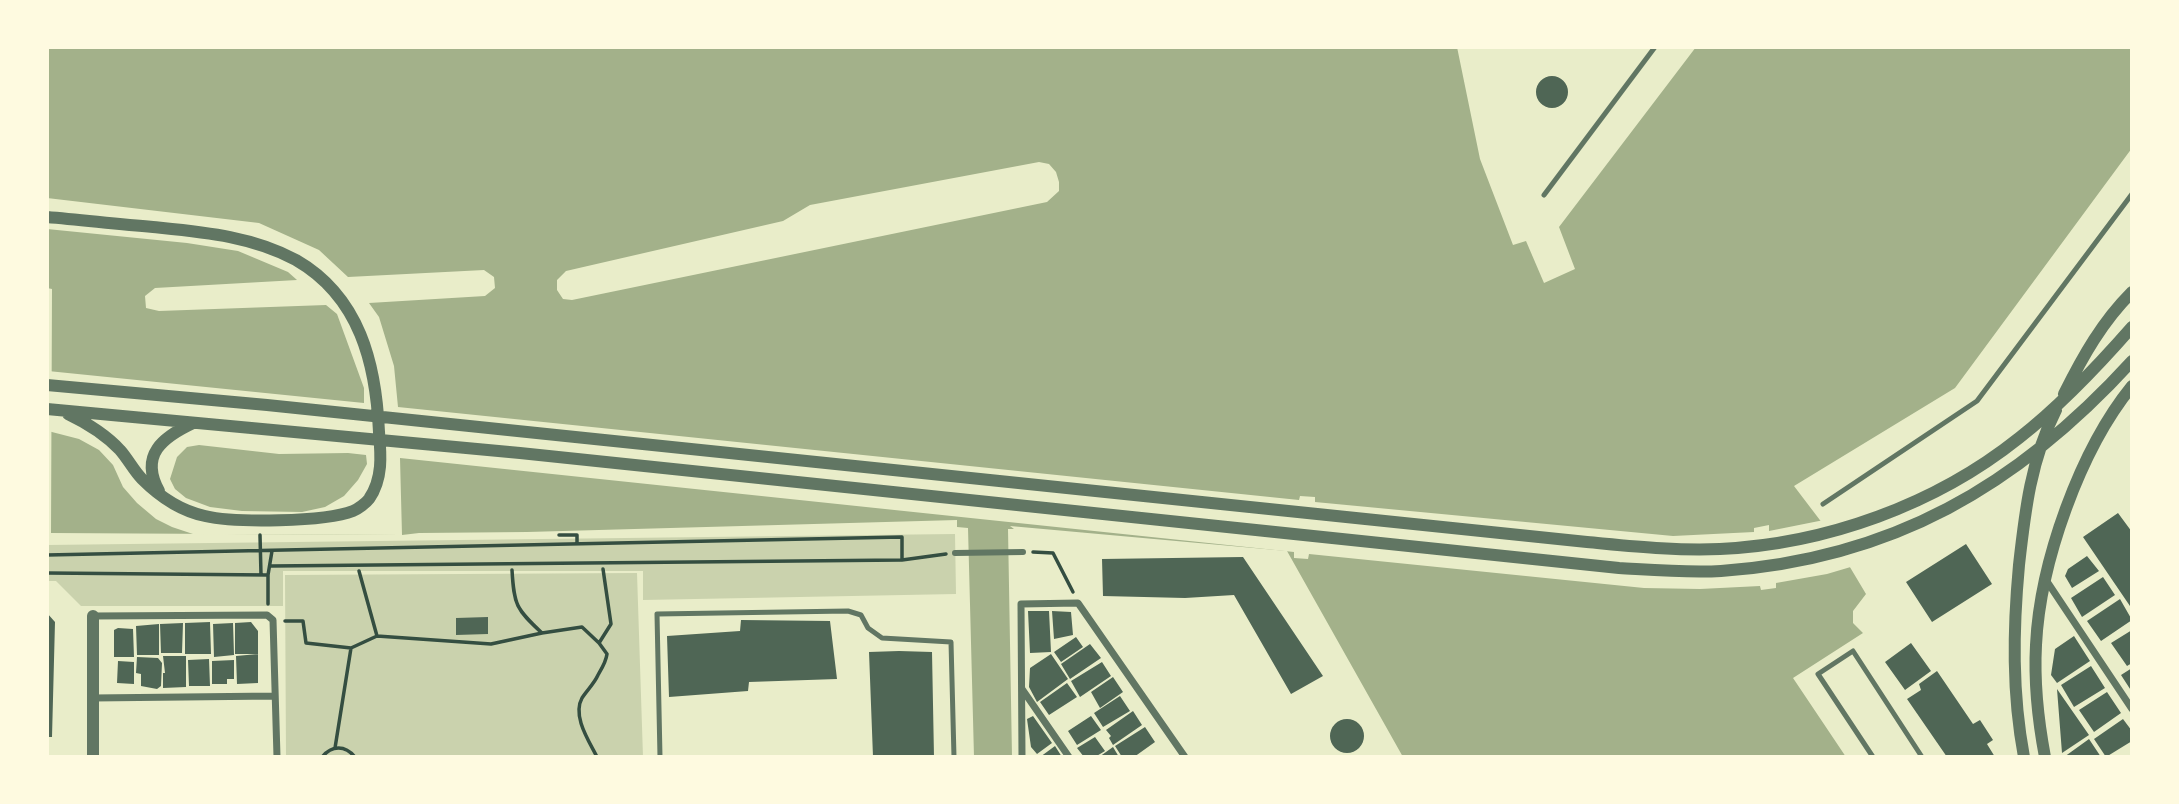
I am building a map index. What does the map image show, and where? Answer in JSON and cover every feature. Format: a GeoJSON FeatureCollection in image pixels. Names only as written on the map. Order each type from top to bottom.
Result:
{"type":"FeatureCollection","features":[{"type":"Feature","properties":{"kind":"street"},"geometry":{"type":"LineString","coordinates":[[47,217],[238,238],[297,261],[326,282],[350,311],[369,356],[377,394],[381,463],[377,485],[368,500],[354,511],[312,519],[207,517],[180,508],[163,497],[141,478],[110,441],[90,426],[54,410]]}},
{"type":"Feature","properties":{"kind":"street"},"geometry":{"type":"LineString","coordinates":[[2024,757],[2016,707],[2015,612],[2022,535],[2031,479],[2039,446],[2077,367],[2103,324],[2132,292]]}},
{"type":"Feature","properties":{"kind":"street"},"geometry":{"type":"LineString","coordinates":[[47,385],[267,405],[1587,542],[1671,549],[1719,549],[1762,545],[1847,526],[1888,513],[1951,483],[2001,452],[2053,409],[2132,327]]}},
{"type":"Feature","properties":{"kind":"street"},"geometry":{"type":"LineString","coordinates":[[54,410],[507,452],[1619,568],[1673,572],[1719,571],[1795,563],[1833,554],[1897,533],[1958,504],[2001,478],[2035,452],[2093,402],[2132,361]]}},
{"type":"Feature","properties":{"kind":"street"},"geometry":{"type":"LineString","coordinates":[[2045,757],[2036,692],[2036,645],[2046,580],[2061,519],[2086,461],[2119,402],[2132,386]]}},
{"type":"Feature","properties":{"kind":"street"},"geometry":{"type":"LineString","coordinates":[[163,497],[154,481],[152,470],[155,453],[172,433],[194,423]]}},
{"type":"Feature","properties":{"kind":"street"},"geometry":{"type":"LineString","coordinates":[[955,553],[1023,552]]}},
{"type":"Feature","properties":{"kind":"street"},"geometry":{"type":"LineString","coordinates":[[2046,580],[2132,709]]}},
{"type":"Feature","properties":{"kind":"street"},"geometry":{"type":"LineString","coordinates":[[1022,757],[1021,604],[1079,603],[1185,757]]}},
{"type":"Feature","properties":{"kind":"street"},"geometry":{"type":"LineString","coordinates":[[93,757],[93,616],[267,615],[273,620],[276,757]]}},
{"type":"Feature","properties":{"kind":"street"},"geometry":{"type":"LineString","coordinates":[[1022,689],[1069,757]]}},
{"type":"Feature","properties":{"kind":"street"},"geometry":{"type":"LineString","coordinates":[[93,698],[275,696]]}},
{"type":"Feature","properties":{"kind":"lane"},"geometry":{"type":"LineString","coordinates":[[1544,195],[1655,47]]}},
{"type":"Feature","properties":{"kind":"lane"},"geometry":{"type":"LineString","coordinates":[[1823,504],[1977,401],[2132,194]]}},
{"type":"Feature","properties":{"kind":"lane"},"geometry":{"type":"LineString","coordinates":[[660,757],[657,614],[848,611],[860,615],[868,628],[882,638],[951,642],[954,757]]}},
{"type":"Feature","properties":{"kind":"lane"},"geometry":{"type":"LineString","coordinates":[[1874,757],[1818,674],[1853,651],[1922,757]]}},
{"type":"Feature","properties":{"kind":"path"},"geometry":{"type":"LineString","coordinates":[[260,535],[261,575]]}},
{"type":"Feature","properties":{"kind":"path"},"geometry":{"type":"LineString","coordinates":[[559,536],[577,535],[577,544]]}},
{"type":"Feature","properties":{"kind":"path"},"geometry":{"type":"LineString","coordinates":[[47,555],[902,537],[902,560]]}},
{"type":"Feature","properties":{"kind":"path"},"geometry":{"type":"LineString","coordinates":[[268,608],[268,575],[272,551]]}},
{"type":"Feature","properties":{"kind":"path"},"geometry":{"type":"LineString","coordinates":[[1023,552],[1053,553],[1079,603]]}},
{"type":"Feature","properties":{"kind":"path"},"geometry":{"type":"LineString","coordinates":[[271,566],[902,560],[955,553]]}},
{"type":"Feature","properties":{"kind":"path"},"geometry":{"type":"LineString","coordinates":[[512,569],[514,597],[524,616],[542,633]]}},
{"type":"Feature","properties":{"kind":"path"},"geometry":{"type":"LineString","coordinates":[[599,643],[611,624],[603,569]]}},
{"type":"Feature","properties":{"kind":"path"},"geometry":{"type":"LineString","coordinates":[[359,571],[377,636]]}},
{"type":"Feature","properties":{"kind":"path"},"geometry":{"type":"LineString","coordinates":[[47,573],[268,575]]}},
{"type":"Feature","properties":{"kind":"path"},"geometry":{"type":"LineString","coordinates":[[282,621],[303,621],[306,643],[351,648],[377,636],[491,644],[582,627],[607,654],[607,661],[593,686],[580,701],[579,715],[597,757]]}},
{"type":"Feature","properties":{"kind":"path"},"geometry":{"type":"LineString","coordinates":[[335,748],[351,648]]}},
{"type":"Feature","properties":{"kind":"path"},"geometry":{"type":"LineString","coordinates":[[322,757],[335,748],[347,749],[355,757]]}},
{"type":"Feature","properties":{"kind":"shaded area"},"geometry":{"type":"Polygon","coordinates":[[[47,47],[1457,47],[1480,159],[1513,245],[1526,241],[1544,283],[1575,269],[1559,227],[1696,47],[2132,47],[2132,148],[1955,388],[1794,486],[1829,532],[1866,594],[1853,611],[1853,623],[1863,633],[1793,678],[1846,757],[1403,757],[1287,551],[1010,526],[1014,529],[1008,529],[1012,757],[974,757],[968,528],[957,527],[957,520],[402,535],[51,533],[52,289],[47,288],[47,47]]]}},
{"type":"Feature","properties":{"kind":"shaded area"},"geometry":{"type":"Polygon","coordinates":[[[955,534],[956,594],[643,600],[643,571],[283,571],[283,606],[81,606],[56,581],[47,581],[47,545],[955,534]]]}},
{"type":"Feature","properties":{"kind":"shaded area"},"geometry":{"type":"Polygon","coordinates":[[[637,573],[643,757],[286,757],[285,575],[637,573]]]}},
{"type":"Feature","properties":{"kind":"pier"},"geometry":{"type":"Polygon","coordinates":[[[1039,162],[1049,164],[1056,172],[1059,182],[1059,191],[1047,202],[572,300],[563,299],[557,290],[557,280],[566,271],[783,221],[810,205],[1039,162]]]}},
{"type":"Feature","properties":{"kind":"pier"},"geometry":{"type":"Polygon","coordinates":[[[47,198],[259,223],[319,250],[348,277],[484,270],[494,277],[495,288],[485,296],[369,303],[379,317],[394,366],[398,407],[1299,500],[1300,496],[1315,497],[1315,502],[1673,536],[1754,532],[1754,528],[1769,525],[1769,531],[1824,520],[1854,566],[1776,583],[1776,588],[1761,590],[1760,586],[1644,588],[1309,554],[1308,559],[1294,558],[1294,552],[400,458],[402,535],[193,534],[156,519],[137,503],[123,487],[113,465],[99,450],[79,439],[48,431],[48,371],[364,403],[364,388],[337,314],[326,305],[159,311],[146,308],[145,296],[155,288],[297,280],[288,272],[238,251],[187,243],[47,229],[47,198]],[[199,445],[187,447],[177,457],[170,479],[175,489],[186,498],[210,507],[242,511],[302,512],[325,507],[344,496],[367,464],[366,455],[279,454],[199,445]]]}},
{"type":"Feature","properties":{"kind":"building"},"geometry":{"type":"Polygon","coordinates":[[[1552,76],[1563,81],[1568,92],[1563,103],[1552,108],[1541,103],[1536,92],[1541,81],[1552,76]]]}},
{"type":"Feature","properties":{"kind":"building"},"geometry":{"type":"Polygon","coordinates":[[[2118,513],[2132,532],[2132,609],[2083,537],[2118,513]]]}},
{"type":"Feature","properties":{"kind":"building"},"geometry":{"type":"Polygon","coordinates":[[[1966,544],[1992,584],[1932,622],[1906,582],[1966,544]]]}},
{"type":"Feature","properties":{"kind":"building"},"geometry":{"type":"Polygon","coordinates":[[[2087,556],[2099,571],[2072,588],[2065,576],[2068,569],[2087,556]]]}},
{"type":"Feature","properties":{"kind":"building"},"geometry":{"type":"Polygon","coordinates":[[[1243,557],[1323,676],[1291,694],[1234,595],[1185,598],[1103,596],[1102,559],[1243,557]]]}},
{"type":"Feature","properties":{"kind":"building"},"geometry":{"type":"Polygon","coordinates":[[[2103,577],[2115,595],[2082,617],[2071,598],[2103,577]]]}},
{"type":"Feature","properties":{"kind":"building"},"geometry":{"type":"Polygon","coordinates":[[[2120,599],[2132,620],[2101,641],[2087,621],[2120,599]]]}},
{"type":"Feature","properties":{"kind":"building"},"geometry":{"type":"Polygon","coordinates":[[[1028,611],[1049,611],[1051,652],[1030,653],[1028,611]]]}},
{"type":"Feature","properties":{"kind":"building"},"geometry":{"type":"Polygon","coordinates":[[[1052,611],[1071,612],[1073,635],[1054,639],[1052,611]]]}},
{"type":"Feature","properties":{"kind":"building"},"geometry":{"type":"Polygon","coordinates":[[[47,613],[55,622],[52,737],[47,737],[47,613]]]}},
{"type":"Feature","properties":{"kind":"building"},"geometry":{"type":"Polygon","coordinates":[[[488,617],[488,634],[456,635],[456,618],[488,617]]]}},
{"type":"Feature","properties":{"kind":"building"},"geometry":{"type":"Polygon","coordinates":[[[741,620],[830,621],[837,679],[749,682],[748,691],[669,697],[667,636],[740,631],[741,620]]]}},
{"type":"Feature","properties":{"kind":"building"},"geometry":{"type":"Polygon","coordinates":[[[210,622],[211,654],[185,654],[185,623],[210,622]]]}},
{"type":"Feature","properties":{"kind":"building"},"geometry":{"type":"Polygon","coordinates":[[[251,622],[258,631],[258,654],[235,654],[235,623],[251,622]]]}},
{"type":"Feature","properties":{"kind":"building"},"geometry":{"type":"Polygon","coordinates":[[[183,623],[182,653],[161,653],[160,624],[183,623]]]}},
{"type":"Feature","properties":{"kind":"building"},"geometry":{"type":"Polygon","coordinates":[[[233,623],[234,655],[214,657],[213,624],[233,623]]]}},
{"type":"Feature","properties":{"kind":"building"},"geometry":{"type":"Polygon","coordinates":[[[159,624],[159,655],[137,655],[136,626],[159,624]]]}},
{"type":"Feature","properties":{"kind":"building"},"geometry":{"type":"Polygon","coordinates":[[[133,629],[134,657],[114,657],[114,630],[133,629]]]}},
{"type":"Feature","properties":{"kind":"building"},"geometry":{"type":"Polygon","coordinates":[[[2132,630],[2132,663],[2127,666],[2111,643],[2132,630]]]}},
{"type":"Feature","properties":{"kind":"building"},"geometry":{"type":"Polygon","coordinates":[[[2074,636],[2090,661],[2057,683],[2051,675],[2055,649],[2074,636]]]}},
{"type":"Feature","properties":{"kind":"building"},"geometry":{"type":"Polygon","coordinates":[[[1076,637],[1083,647],[1061,662],[1054,652],[1076,637]]]}},
{"type":"Feature","properties":{"kind":"building"},"geometry":{"type":"Polygon","coordinates":[[[1911,643],[1931,671],[1905,690],[1885,662],[1911,643]]]}},
{"type":"Feature","properties":{"kind":"building"},"geometry":{"type":"Polygon","coordinates":[[[1090,644],[1101,658],[1070,679],[1061,664],[1090,644]]]}},
{"type":"Feature","properties":{"kind":"building"},"geometry":{"type":"Polygon","coordinates":[[[869,652],[932,652],[934,757],[873,757],[869,652]]]}},
{"type":"Feature","properties":{"kind":"building"},"geometry":{"type":"Polygon","coordinates":[[[258,654],[258,683],[237,684],[236,656],[258,654]]]}},
{"type":"Feature","properties":{"kind":"building"},"geometry":{"type":"Polygon","coordinates":[[[1051,654],[1068,679],[1037,702],[1029,687],[1030,668],[1051,654]]]}},
{"type":"Feature","properties":{"kind":"building"},"geometry":{"type":"Polygon","coordinates":[[[163,656],[186,656],[186,687],[163,688],[163,656]]]}},
{"type":"Feature","properties":{"kind":"building"},"geometry":{"type":"Polygon","coordinates":[[[137,657],[158,658],[162,663],[161,686],[157,689],[141,686],[141,674],[136,673],[137,657]]]}},
{"type":"Feature","properties":{"kind":"building"},"geometry":{"type":"Polygon","coordinates":[[[209,659],[210,686],[189,686],[188,660],[209,659]]]}},
{"type":"Feature","properties":{"kind":"building"},"geometry":{"type":"Polygon","coordinates":[[[234,660],[234,679],[227,679],[227,684],[212,684],[212,661],[234,660]]]}},
{"type":"Feature","properties":{"kind":"building"},"geometry":{"type":"Polygon","coordinates":[[[118,661],[134,662],[134,684],[117,683],[118,661]]]}},
{"type":"Feature","properties":{"kind":"building"},"geometry":{"type":"Polygon","coordinates":[[[1102,662],[1111,676],[1080,697],[1071,681],[1102,662]]]}},
{"type":"Feature","properties":{"kind":"building"},"geometry":{"type":"Polygon","coordinates":[[[2091,666],[2105,688],[2074,707],[2061,685],[2091,666]]]}},
{"type":"Feature","properties":{"kind":"building"},"geometry":{"type":"Polygon","coordinates":[[[2132,668],[2132,692],[2121,675],[2132,668]]]}},
{"type":"Feature","properties":{"kind":"building"},"geometry":{"type":"Polygon","coordinates":[[[1937,671],[1973,724],[1980,720],[1993,740],[1987,744],[1995,757],[1947,757],[1907,699],[1921,690],[1919,684],[1937,671]]]}},
{"type":"Feature","properties":{"kind":"building"},"geometry":{"type":"Polygon","coordinates":[[[1113,677],[1123,692],[1100,708],[1091,692],[1113,677]]]}},
{"type":"Feature","properties":{"kind":"building"},"geometry":{"type":"Polygon","coordinates":[[[1067,683],[1077,697],[1049,715],[1040,702],[1067,683]]]}},
{"type":"Feature","properties":{"kind":"building"},"geometry":{"type":"Polygon","coordinates":[[[2057,689],[2089,735],[2062,753],[2057,689]]]}},
{"type":"Feature","properties":{"kind":"building"},"geometry":{"type":"Polygon","coordinates":[[[2107,692],[2121,713],[2094,732],[2079,710],[2107,692]]]}},
{"type":"Feature","properties":{"kind":"building"},"geometry":{"type":"Polygon","coordinates":[[[1120,696],[1130,711],[1103,727],[1094,713],[1120,696]]]}},
{"type":"Feature","properties":{"kind":"building"},"geometry":{"type":"Polygon","coordinates":[[[1133,711],[1142,725],[1113,745],[1106,730],[1133,711]]]}},
{"type":"Feature","properties":{"kind":"building"},"geometry":{"type":"Polygon","coordinates":[[[1033,716],[1052,743],[1037,754],[1031,747],[1027,719],[1033,716]]]}},
{"type":"Feature","properties":{"kind":"building"},"geometry":{"type":"Polygon","coordinates":[[[1091,716],[1101,730],[1077,745],[1068,731],[1091,716]]]}},
{"type":"Feature","properties":{"kind":"building"},"geometry":{"type":"Polygon","coordinates":[[[1347,719],[1359,724],[1364,736],[1359,748],[1347,753],[1335,748],[1330,736],[1335,724],[1347,719]]]}},
{"type":"Feature","properties":{"kind":"building"},"geometry":{"type":"Polygon","coordinates":[[[2123,719],[2132,731],[2132,741],[2106,757],[2094,739],[2123,719]]]}},
{"type":"Feature","properties":{"kind":"building"},"geometry":{"type":"Polygon","coordinates":[[[1145,727],[1155,742],[1134,757],[1122,757],[1115,746],[1145,727]]]}},
{"type":"Feature","properties":{"kind":"building"},"geometry":{"type":"Polygon","coordinates":[[[1095,737],[1105,751],[1095,757],[1084,757],[1077,748],[1095,737]]]}},
{"type":"Feature","properties":{"kind":"building"},"geometry":{"type":"Polygon","coordinates":[[[2089,739],[2101,757],[2064,757],[2089,739]]]}},
{"type":"Feature","properties":{"kind":"building"},"geometry":{"type":"Polygon","coordinates":[[[1055,746],[1062,757],[1040,757],[1055,746]]]}},
{"type":"Feature","properties":{"kind":"building"},"geometry":{"type":"Polygon","coordinates":[[[1113,747],[1119,757],[1099,757],[1113,747]]]}}]}
